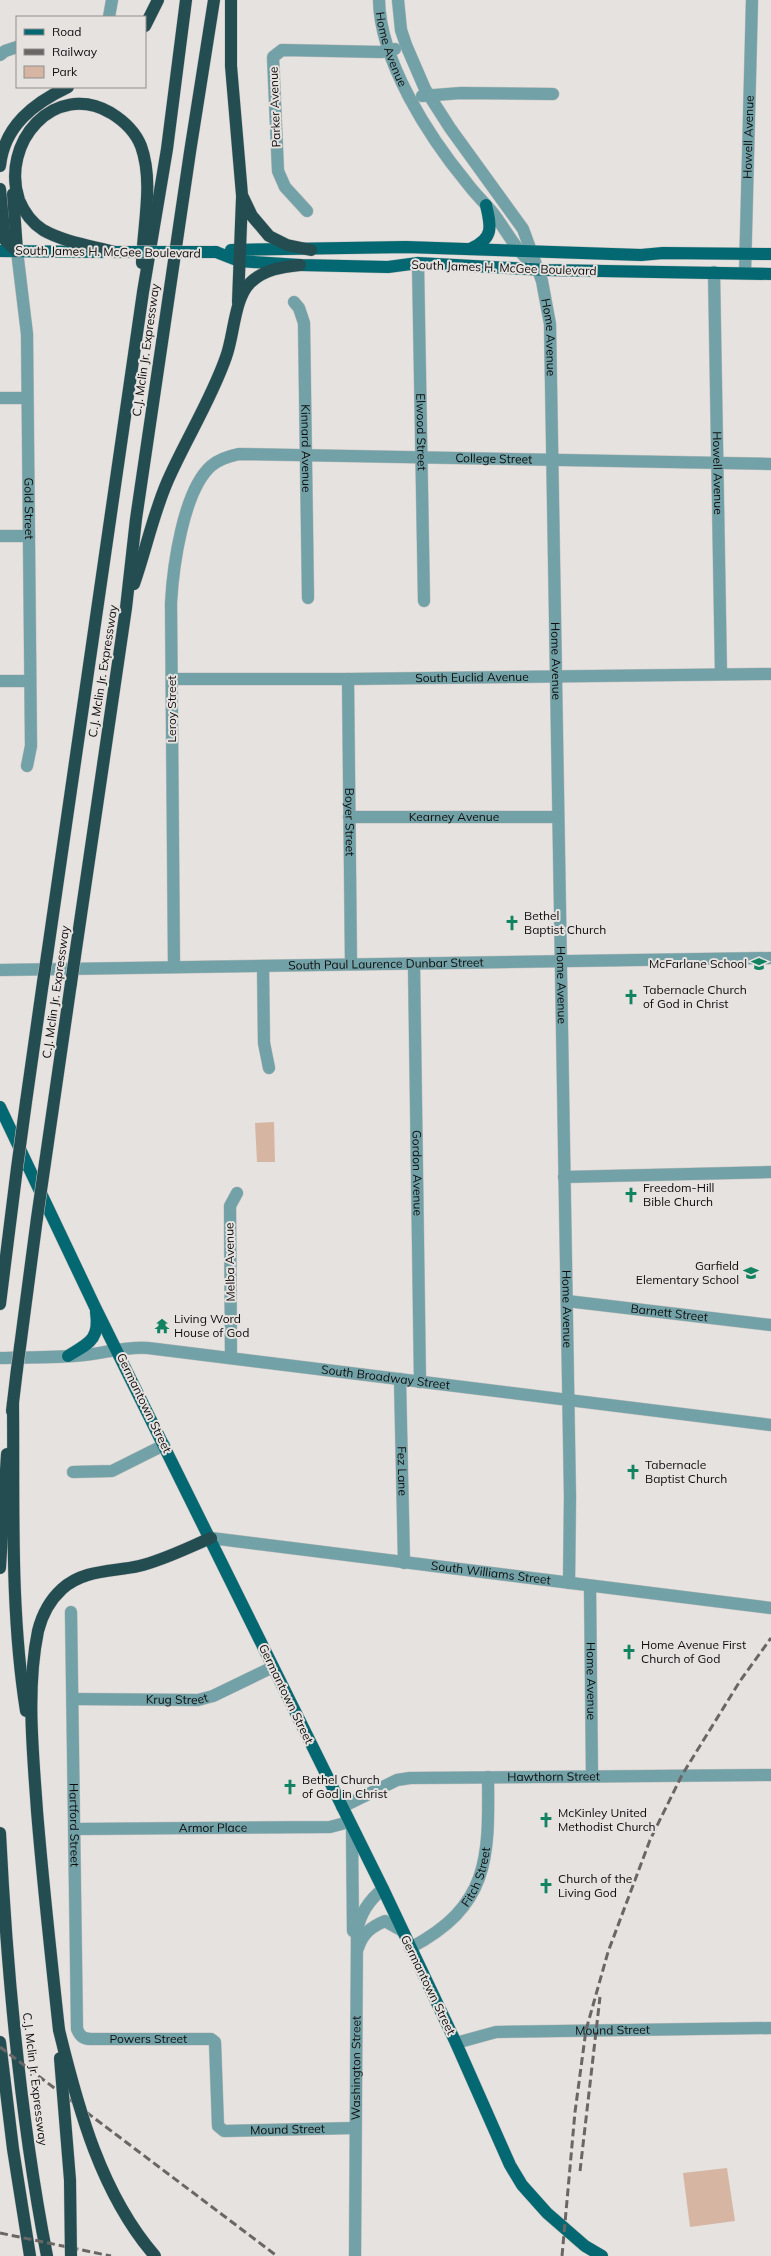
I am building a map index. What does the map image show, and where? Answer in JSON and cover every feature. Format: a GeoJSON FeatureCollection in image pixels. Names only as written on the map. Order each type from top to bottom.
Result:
{"type":"FeatureCollection","features":[{"type":"Feature","properties":{"kind":"highway"},"geometry":{"type":"LineString","coordinates":[[146,24],[158,0]]}},
{"type":"Feature","properties":{"kind":"highway","name":"C.J. Mclin Jr. Expressway"},"geometry":{"type":"LineString","coordinates":[[0,1303],[16,1168],[142,302],[167,149],[186,0]]}},
{"type":"Feature","properties":{"kind":"highway","name":"C.J. Mclin Jr. Expressway"},"geometry":{"type":"LineString","coordinates":[[13,1404],[37,1218],[126,608],[136,519],[188,160],[214,0]]}},
{"type":"Feature","properties":{"kind":"highway"},"geometry":{"type":"LineString","coordinates":[[231,0],[231,66],[242,195],[238,309]]}},
{"type":"Feature","properties":{"kind":"highway"},"geometry":{"type":"LineString","coordinates":[[0,166],[5,145],[17,122],[39,103],[66,88]]}},
{"type":"Feature","properties":{"kind":"highway"},"geometry":{"type":"LineString","coordinates":[[18,251],[14,224],[13,179],[14,165],[19,144],[30,127],[49,112],[68,106],[89,106],[108,111],[130,128],[141,145],[147,171],[142,256],[142,302]]}},
{"type":"Feature","properties":{"kind":"highway"},"geometry":{"type":"LineString","coordinates":[[13,179],[21,206],[32,221],[42,229],[54,235],[115,252]]}},
{"type":"Feature","properties":{"kind":"highway"},"geometry":{"type":"LineString","coordinates":[[0,188],[5,240],[18,251]]}},
{"type":"Feature","properties":{"kind":"highway"},"geometry":{"type":"LineString","coordinates":[[242,195],[252,216],[269,236],[287,245],[311,250]]}},
{"type":"Feature","properties":{"kind":"highway"},"geometry":{"type":"LineString","coordinates":[[126,608],[142,563],[155,514],[168,480],[218,377],[226,356],[238,309],[245,291],[250,283],[260,276],[279,268],[300,265]]}},
{"type":"Feature","properties":{"kind":"highway"},"geometry":{"type":"LineString","coordinates":[[0,1568],[5,1467],[13,1404]]}},
{"type":"Feature","properties":{"kind":"highway"},"geometry":{"type":"LineString","coordinates":[[13,1404],[14,1584],[22,1684],[33,1756]]}},
{"type":"Feature","properties":{"kind":"highway"},"geometry":{"type":"LineString","coordinates":[[71,2256],[70,2180],[62,2092],[59,2030],[45,1908],[33,1756],[32,1681],[37,1638],[44,1614],[55,1596],[76,1580],[90,1574],[140,1566],[211,1538]]}},
{"type":"Feature","properties":{"kind":"highway","name":"C.J. Mclin Jr. Expressway"},"geometry":{"type":"LineString","coordinates":[[0,1833],[13,2022],[27,2131],[47,2256]]}},
{"type":"Feature","properties":{"kind":"highway"},"geometry":{"type":"LineString","coordinates":[[59,2030],[70,2073],[93,2146],[118,2200],[133,2226],[155,2256]]}},
{"type":"Feature","properties":{"kind":"highway"},"geometry":{"type":"LineString","coordinates":[[0,2042],[13,2149],[30,2256]]}},
{"type":"Feature","properties":{"kind":"main road"},"geometry":{"type":"LineString","coordinates":[[472,248],[484,241],[490,230],[490,222],[486,205]]}},
{"type":"Feature","properties":{"kind":"main road","name":"South James H. McGee Boulevard"},"geometry":{"type":"LineString","coordinates":[[239,255],[311,250],[406,247],[633,254],[663,252],[771,254]]}},
{"type":"Feature","properties":{"kind":"main road","name":"South James H. McGee Boulevard"},"geometry":{"type":"LineString","coordinates":[[0,251],[216,252],[300,265],[388,267],[418,263],[538,268],[771,274]]}},
{"type":"Feature","properties":{"kind":"main road","name":"Germantown Street"},"geometry":{"type":"LineString","coordinates":[[0,1107],[95,1307],[119,1351],[383,1889],[401,1930],[456,2043],[493,2131],[522,2185],[547,2213],[585,2246],[602,2256]]}},
{"type":"Feature","properties":{"kind":"main road"},"geometry":{"type":"LineString","coordinates":[[68,1356],[89,1342],[96,1334],[98,1323],[95,1307]]}},
{"type":"Feature","properties":{"kind":"street"},"geometry":{"type":"LineString","coordinates":[[109,16],[112,0]]}},
{"type":"Feature","properties":{"kind":"street","name":"Home Avenue"},"geometry":{"type":"LineString","coordinates":[[379,0],[381,23],[388,51],[427,128],[452,164],[506,230],[518,250],[538,268]]}},
{"type":"Feature","properties":{"kind":"street","name":"Home Avenue"},"geometry":{"type":"LineString","coordinates":[[398,0],[401,30],[406,45],[429,95],[450,128],[521,225],[538,268],[546,298],[550,324],[567,1301],[569,1583]]}},
{"type":"Feature","properties":{"kind":"street","name":"Howell Avenue"},"geometry":{"type":"LineString","coordinates":[[745,273],[752,0]]}},
{"type":"Feature","properties":{"kind":"street","name":"Parker Avenue"},"geometry":{"type":"LineString","coordinates":[[307,211],[285,187],[278,171],[274,57],[282,50],[388,51],[406,45]]}},
{"type":"Feature","properties":{"kind":"street"},"geometry":{"type":"LineString","coordinates":[[0,56],[5,51],[16,47]]}},
{"type":"Feature","properties":{"kind":"street"},"geometry":{"type":"LineString","coordinates":[[411,99],[429,95],[553,94]]}},
{"type":"Feature","properties":{"kind":"street","name":"Gold Street"},"geometry":{"type":"LineString","coordinates":[[18,251],[27,334],[29,681],[31,746],[27,766]]}},
{"type":"Feature","properties":{"kind":"street","name":"Elwood Street"},"geometry":{"type":"LineString","coordinates":[[418,263],[424,601]]}},
{"type":"Feature","properties":{"kind":"street","name":"Howell Avenue"},"geometry":{"type":"LineString","coordinates":[[714,272],[721,674]]}},
{"type":"Feature","properties":{"kind":"street","name":"Kinnard Avenue"},"geometry":{"type":"LineString","coordinates":[[294,302],[299,308],[304,324],[308,598]]}},
{"type":"Feature","properties":{"kind":"street"},"geometry":{"type":"LineString","coordinates":[[0,398],[27,398]]}},
{"type":"Feature","properties":{"kind":"street","name":"College Street"},"geometry":{"type":"LineString","coordinates":[[217,462],[239,454],[422,459],[771,464]]}},
{"type":"Feature","properties":{"kind":"street","name":"Leroy Street"},"geometry":{"type":"LineString","coordinates":[[174,968],[171,603],[176,551],[191,503],[203,476],[217,462]]}},
{"type":"Feature","properties":{"kind":"street"},"geometry":{"type":"LineString","coordinates":[[0,536],[29,536]]}},
{"type":"Feature","properties":{"kind":"street","name":"South Euclid Avenue"},"geometry":{"type":"LineString","coordinates":[[172,679],[348,679],[771,674]]}},
{"type":"Feature","properties":{"kind":"street","name":"Boyer Street"},"geometry":{"type":"LineString","coordinates":[[348,679],[351,964]]}},
{"type":"Feature","properties":{"kind":"street"},"geometry":{"type":"LineString","coordinates":[[0,681],[29,681]]}},
{"type":"Feature","properties":{"kind":"street","name":"Kearney Avenue"},"geometry":{"type":"LineString","coordinates":[[349,817],[558,816]]}},
{"type":"Feature","properties":{"kind":"street","name":"South Paul Laurence Dunbar Street"},"geometry":{"type":"LineString","coordinates":[[0,970],[414,964],[561,960],[771,958]]}},
{"type":"Feature","properties":{"kind":"street","name":"Gordon Avenue"},"geometry":{"type":"LineString","coordinates":[[414,964],[420,1382]]}},
{"type":"Feature","properties":{"kind":"street"},"geometry":{"type":"LineString","coordinates":[[263,966],[264,1043],[270,1068]]}},
{"type":"Feature","properties":{"kind":"street"},"geometry":{"type":"LineString","coordinates":[[564,1177],[771,1172]]}},
{"type":"Feature","properties":{"kind":"street","name":"Melba Avenue"},"geometry":{"type":"LineString","coordinates":[[231,1358],[230,1206],[237,1193]]}},
{"type":"Feature","properties":{"kind":"street","name":"Barnett Street"},"geometry":{"type":"LineString","coordinates":[[567,1301],[771,1325]]}},
{"type":"Feature","properties":{"kind":"street","name":"South Broadway Street"},"geometry":{"type":"LineString","coordinates":[[0,1358],[68,1356],[119,1351],[139,1347],[771,1425]]}},
{"type":"Feature","properties":{"kind":"street","name":"Fez Lane"},"geometry":{"type":"LineString","coordinates":[[400,1379],[404,1563]]}},
{"type":"Feature","properties":{"kind":"street"},"geometry":{"type":"LineString","coordinates":[[73,1472],[112,1471],[164,1444]]}},
{"type":"Feature","properties":{"kind":"street","name":"South Williams Street"},"geometry":{"type":"LineString","coordinates":[[211,1538],[771,1608]]}},
{"type":"Feature","properties":{"kind":"street","name":"Home Avenue"},"geometry":{"type":"LineString","coordinates":[[590,1586],[592,1776]]}},
{"type":"Feature","properties":{"kind":"street","name":"Hartford Street"},"geometry":{"type":"LineString","coordinates":[[71,1612],[74,1699],[78,2029],[81,2036]]}},
{"type":"Feature","properties":{"kind":"street","name":"Krug Street"},"geometry":{"type":"LineString","coordinates":[[74,1699],[198,1700],[213,1696],[273,1667]]}},
{"type":"Feature","properties":{"kind":"street","name":"Hawthorn Street"},"geometry":{"type":"LineString","coordinates":[[342,1807],[398,1780],[410,1778],[771,1775]]}},
{"type":"Feature","properties":{"kind":"street","name":"Fitch Street"},"geometry":{"type":"LineString","coordinates":[[410,1948],[432,1936],[446,1925],[459,1912],[477,1884],[487,1852],[489,1834],[488,1777]]}},
{"type":"Feature","properties":{"kind":"street"},"geometry":{"type":"LineString","coordinates":[[351,1826],[355,1968]]}},
{"type":"Feature","properties":{"kind":"street","name":"Armor Place"},"geometry":{"type":"LineString","coordinates":[[76,1829],[351,1826]]}},
{"type":"Feature","properties":{"kind":"street","name":"Washington Street"},"geometry":{"type":"LineString","coordinates":[[355,2256],[355,1968],[359,1921],[370,1901],[383,1889]]}},
{"type":"Feature","properties":{"kind":"street"},"geometry":{"type":"LineString","coordinates":[[356,1955],[362,1938],[373,1926],[385,1921],[401,1930]]}},
{"type":"Feature","properties":{"kind":"street","name":"Mound Street"},"geometry":{"type":"LineString","coordinates":[[456,2043],[496,2032],[771,2028]]}},
{"type":"Feature","properties":{"kind":"street","name":"Powers Street"},"geometry":{"type":"LineString","coordinates":[[81,2036],[91,2040],[211,2039],[215,2042],[218,2126],[220,2129]]}},
{"type":"Feature","properties":{"kind":"street","name":"Mound Street"},"geometry":{"type":"LineString","coordinates":[[220,2129],[224,2131],[354,2128]]}},
{"type":"Feature","properties":{"kind":"green space"},"geometry":{"type":"Polygon","coordinates":[[[274,1122],[275,1162],[257,1162],[255,1123],[274,1122]]]}},
{"type":"Feature","properties":{"kind":"green space"},"geometry":{"type":"Polygon","coordinates":[[[727,2168],[735,2221],[690,2227],[683,2173],[727,2168]]]}},
{"type":"Feature","properties":{"kind":"railway"},"geometry":{"type":"LineString","coordinates":[[562,2256],[575,2112],[586,2030],[608,1952],[650,1840],[682,1775],[740,1681],[771,1638]]}},
{"type":"Feature","properties":{"kind":"railway"},"geometry":{"type":"LineString","coordinates":[[580,2171],[600,1997]]}},
{"type":"Feature","properties":{"kind":"railway"},"geometry":{"type":"LineString","coordinates":[[0,2047],[277,2256]]}},
{"type":"Feature","properties":{"kind":"railway"},"geometry":{"type":"LineString","coordinates":[[0,2233],[111,2256]]}},
{"type":"Feature","properties":{"kind":"place","name":"Bethel Baptist Church"},"geometry":{"type":"Point","coordinates":[512,923]}},
{"type":"Feature","properties":{"kind":"place","name":"McFarlane School"},"geometry":{"type":"Point","coordinates":[759,964]}},
{"type":"Feature","properties":{"kind":"place","name":"Tabernacle Church of God in Christ"},"geometry":{"type":"Point","coordinates":[631,997]}},
{"type":"Feature","properties":{"kind":"place","name":"Freedom-Hill Bible Church"},"geometry":{"type":"Point","coordinates":[631,1195]}},
{"type":"Feature","properties":{"kind":"place","name":"Garfield Elementary School"},"geometry":{"type":"Point","coordinates":[751,1273]}},
{"type":"Feature","properties":{"kind":"place","name":"Living Word House of God"},"geometry":{"type":"Point","coordinates":[162,1326]}},
{"type":"Feature","properties":{"kind":"place","name":"Tabernacle Baptist Church"},"geometry":{"type":"Point","coordinates":[633,1472]}},
{"type":"Feature","properties":{"kind":"place","name":"Home Avenue First Church of God"},"geometry":{"type":"Point","coordinates":[629,1652]}},
{"type":"Feature","properties":{"kind":"place","name":"Bethel Church of God in Christ"},"geometry":{"type":"Point","coordinates":[290,1787]}},
{"type":"Feature","properties":{"kind":"place","name":"McKinley United Methodist Church"},"geometry":{"type":"Point","coordinates":[546,1820]}},
{"type":"Feature","properties":{"kind":"place","name":"Church of the Living God"},"geometry":{"type":"Point","coordinates":[546,1886]}}]}
